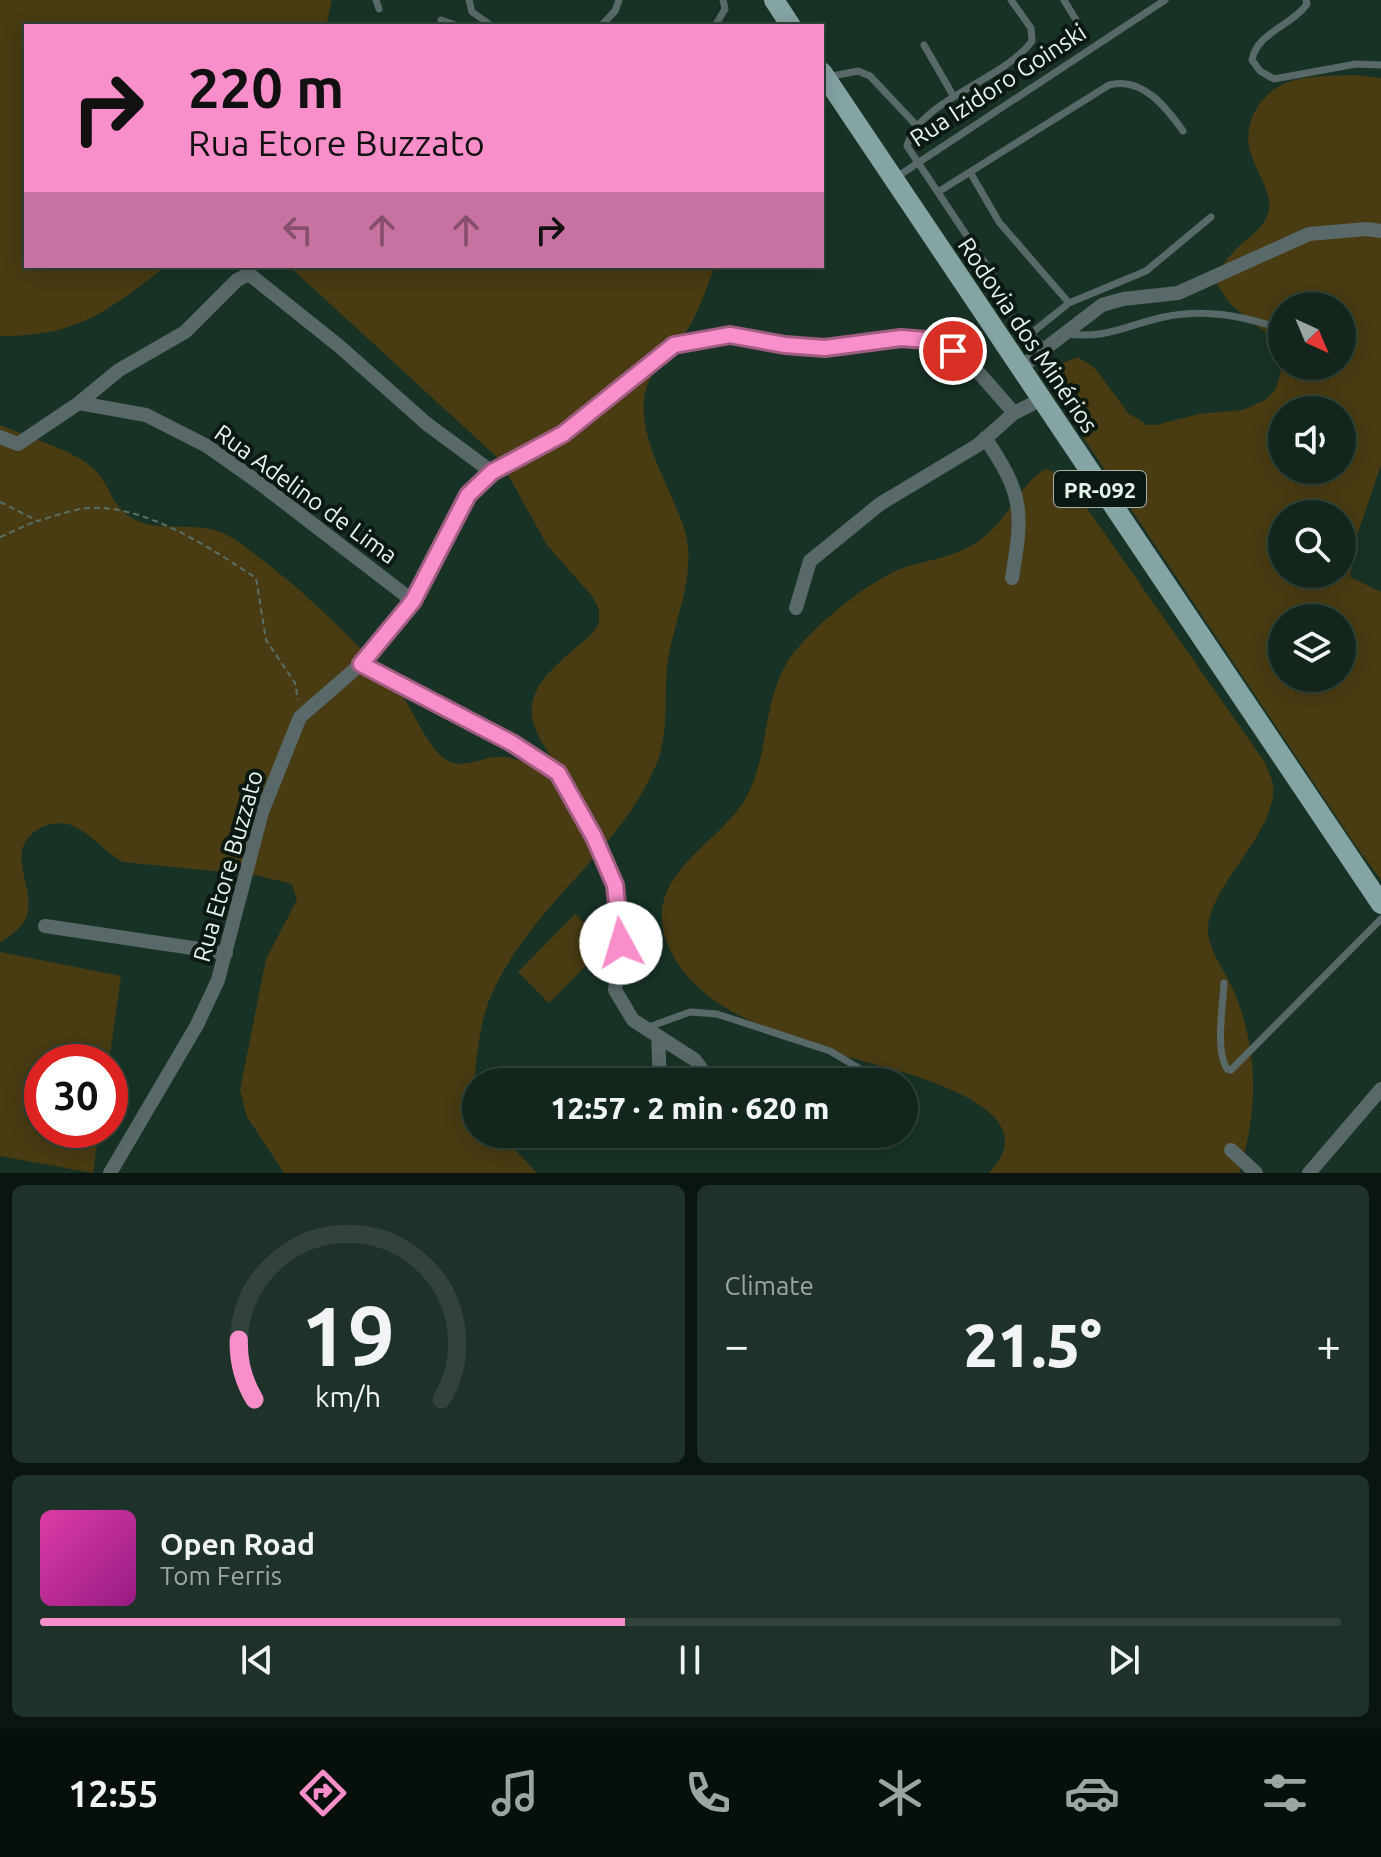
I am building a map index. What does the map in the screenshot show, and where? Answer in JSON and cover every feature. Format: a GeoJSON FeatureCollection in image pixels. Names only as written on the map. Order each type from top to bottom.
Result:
{"type":"FeatureCollection","features":[{"type":"Feature","properties":{"kind":"main road"},"geometry":{"type":"LineString","coordinates":[[774,0],[790,24]]}},
{"type":"Feature","properties":{"kind":"main road","name":"Rodovia dos Minérios"},"geometry":{"type":"LineString","coordinates":[[824,75],[1381,904]]}},
{"type":"Feature","properties":{"kind":"street"},"geometry":{"type":"LineString","coordinates":[[1020,368],[1102,305],[1123,299],[1178,293],[1309,234],[1367,229],[1381,231]]}},
{"type":"Feature","properties":{"kind":"street"},"geometry":{"type":"LineString","coordinates":[[0,437],[18,444],[79,403],[119,370],[185,332],[237,280],[249,274],[339,346],[427,424],[492,472]]}},
{"type":"Feature","properties":{"kind":"street","name":"Rua Etore Buzzato"},"geometry":{"type":"LineString","coordinates":[[110,1173],[197,1025],[218,980],[262,812],[300,717],[361,664],[413,601],[468,495],[492,472],[563,434],[674,345],[730,335],[785,345],[825,348],[901,338],[926,340],[953,351],[973,366],[1014,413]]}},
{"type":"Feature","properties":{"kind":"street"},"geometry":{"type":"LineString","coordinates":[[796,608],[810,561],[880,504],[985,438],[1014,413],[1040,400]]}},
{"type":"Feature","properties":{"kind":"street","name":"Rua Adelino de Lima"},"geometry":{"type":"LineString","coordinates":[[79,403],[146,415],[207,446],[413,601]]}},
{"type":"Feature","properties":{"kind":"street"},"geometry":{"type":"LineString","coordinates":[[985,438],[1005,466],[1019,506],[1012,578]]}},
{"type":"Feature","properties":{"kind":"street"},"geometry":{"type":"LineString","coordinates":[[361,664],[512,743],[558,773],[594,837],[615,885],[621,943],[615,990],[633,1020],[695,1060],[701,1068]]}},
{"type":"Feature","properties":{"kind":"street"},"geometry":{"type":"LineString","coordinates":[[45,926],[226,953]]}},
{"type":"Feature","properties":{"kind":"street"},"geometry":{"type":"LineString","coordinates":[[652,1032],[658,1068]]}},
{"type":"Feature","properties":{"kind":"street"},"geometry":{"type":"LineString","coordinates":[[1309,1173],[1381,1089]]}},
{"type":"Feature","properties":{"kind":"street"},"geometry":{"type":"LineString","coordinates":[[1231,1150],[1256,1173]]}},
{"type":"Feature","properties":{"kind":"lane"},"geometry":{"type":"LineString","coordinates":[[376,0],[379,9]]}},
{"type":"Feature","properties":{"kind":"lane"},"geometry":{"type":"LineString","coordinates":[[469,0],[472,12],[489,24]]}},
{"type":"Feature","properties":{"kind":"lane"},"geometry":{"type":"LineString","coordinates":[[603,24],[615,11],[619,0]]}},
{"type":"Feature","properties":{"kind":"lane"},"geometry":{"type":"LineString","coordinates":[[716,24],[725,9],[723,0]]}},
{"type":"Feature","properties":{"kind":"lane"},"geometry":{"type":"LineString","coordinates":[[1011,0],[1031,28],[1032,41],[1016,59],[954,97],[917,126],[909,136],[907,146],[993,275],[1005,306],[1029,335],[1046,348]]}},
{"type":"Feature","properties":{"kind":"lane"},"geometry":{"type":"LineString","coordinates":[[1064,0],[1076,20]]}},
{"type":"Feature","properties":{"kind":"lane","name":"Rua Izidoro Goinski"},"geometry":{"type":"LineString","coordinates":[[893,179],[1165,0]]}},
{"type":"Feature","properties":{"kind":"lane"},"geometry":{"type":"LineString","coordinates":[[1306,0],[1307,4],[1298,17],[1261,40],[1252,60],[1260,71],[1274,79],[1356,64],[1381,65]]}},
{"type":"Feature","properties":{"kind":"lane"},"geometry":{"type":"LineString","coordinates":[[441,20],[452,24]]}},
{"type":"Feature","properties":{"kind":"lane"},"geometry":{"type":"LineString","coordinates":[[924,45],[954,97]]}},
{"type":"Feature","properties":{"kind":"lane"},"geometry":{"type":"LineString","coordinates":[[824,75],[858,71],[870,76],[917,126]]}},
{"type":"Feature","properties":{"kind":"lane"},"geometry":{"type":"LineString","coordinates":[[938,192],[1109,85],[1119,82],[1147,91],[1167,109],[1183,131]]}},
{"type":"Feature","properties":{"kind":"lane"},"geometry":{"type":"LineString","coordinates":[[970,172],[999,222],[1069,303]]}},
{"type":"Feature","properties":{"kind":"lane"},"geometry":{"type":"LineString","coordinates":[[1029,335],[1069,303],[1146,271],[1211,217]]}},
{"type":"Feature","properties":{"kind":"lane"},"geometry":{"type":"LineString","coordinates":[[1064,334],[1114,333],[1168,316],[1223,313],[1268,325]]}},
{"type":"Feature","properties":{"kind":"lane"},"geometry":{"type":"LineString","coordinates":[[1224,983],[1222,1063],[1227,1069],[1235,1067],[1381,919]]}},
{"type":"Feature","properties":{"kind":"lane"},"geometry":{"type":"LineString","coordinates":[[652,1032],[690,1012],[717,1014],[830,1051],[859,1068]]}},
{"type":"Feature","properties":{"kind":"path"},"geometry":{"type":"LineString","coordinates":[[0,502],[38,521]]}},
{"type":"Feature","properties":{"kind":"path"},"geometry":{"type":"LineString","coordinates":[[0,537],[38,521],[81,509],[115,510],[198,540],[256,578],[266,640],[295,683],[300,717]]}},
{"type":"Feature","properties":{"kind":"shaded area"},"geometry":{"type":"Polygon","coordinates":[[[0,0],[332,0],[326,24],[24,24],[24,268],[163,268],[108,308],[71,326],[50,332],[0,336],[0,0]]]}},
{"type":"Feature","properties":{"kind":"shaded area"},"geometry":{"type":"Polygon","coordinates":[[[1356,75],[1381,78],[1381,465],[1356,538],[1356,500],[1268,500],[1268,588],[1356,588],[1356,580],[1381,592],[1381,880],[1085,440],[1065,403],[1061,384],[1063,363],[1078,357],[1094,367],[1128,413],[1147,425],[1199,414],[1243,410],[1268,397],[1268,484],[1356,484],[1356,396],[1269,396],[1279,380],[1356,380],[1356,292],[1268,292],[1268,336],[1230,304],[1217,284],[1227,260],[1259,228],[1269,210],[1266,190],[1249,146],[1248,134],[1254,113],[1277,87],[1313,77],[1356,75]]]}},
{"type":"Feature","properties":{"kind":"shaded area"},"geometry":{"type":"Polygon","coordinates":[[[291,268],[714,268],[693,320],[650,379],[644,399],[647,433],[685,531],[688,548],[686,583],[669,652],[660,754],[640,797],[620,826],[527,935],[507,964],[487,1007],[476,1068],[462,1068],[462,1148],[513,1148],[537,1173],[284,1173],[247,1117],[240,1090],[266,959],[297,900],[292,884],[255,875],[123,862],[74,826],[51,824],[37,830],[23,848],[22,868],[29,900],[27,916],[14,933],[0,942],[0,425],[86,462],[99,475],[124,512],[140,522],[209,529],[226,534],[246,548],[314,603],[395,684],[433,747],[454,763],[503,757],[546,770],[552,759],[534,725],[531,711],[534,697],[549,673],[593,633],[599,623],[599,609],[592,596],[547,545],[500,460],[291,268]]]}},
{"type":"Feature","properties":{"kind":"shaded area"},"geometry":{"type":"Polygon","coordinates":[[[1046,469],[1060,474],[1073,488],[1264,761],[1272,782],[1269,812],[1220,893],[1208,926],[1210,944],[1243,1017],[1252,1061],[1250,1127],[1239,1173],[989,1173],[1002,1154],[1005,1141],[999,1122],[981,1106],[956,1092],[918,1077],[918,1068],[888,1068],[818,1049],[748,1020],[720,1004],[695,984],[668,945],[662,922],[664,901],[672,882],[744,801],[758,768],[773,696],[796,650],[823,622],[873,584],[903,568],[950,555],[977,542],[997,524],[1037,475],[1046,469]]]}},
{"type":"Feature","properties":{"kind":"shaded area"},"geometry":{"type":"Polygon","coordinates":[[[575,914],[606,945],[549,1003],[518,972],[575,914]]]}},
{"type":"Feature","properties":{"kind":"shaded area"},"geometry":{"type":"Polygon","coordinates":[[[0,952],[121,976],[112,1044],[24,1044],[24,1148],[96,1148],[93,1173],[0,1156],[0,952]]]}},
{"type":"Feature","properties":{"kind":"route"},"geometry":{"type":"LineString","coordinates":[[621,943],[615,885],[594,837],[558,773],[512,743],[361,664],[413,601],[468,495],[492,472],[563,434],[674,345],[730,335],[785,345],[825,348],[901,338],[926,340],[953,351]]}}]}
